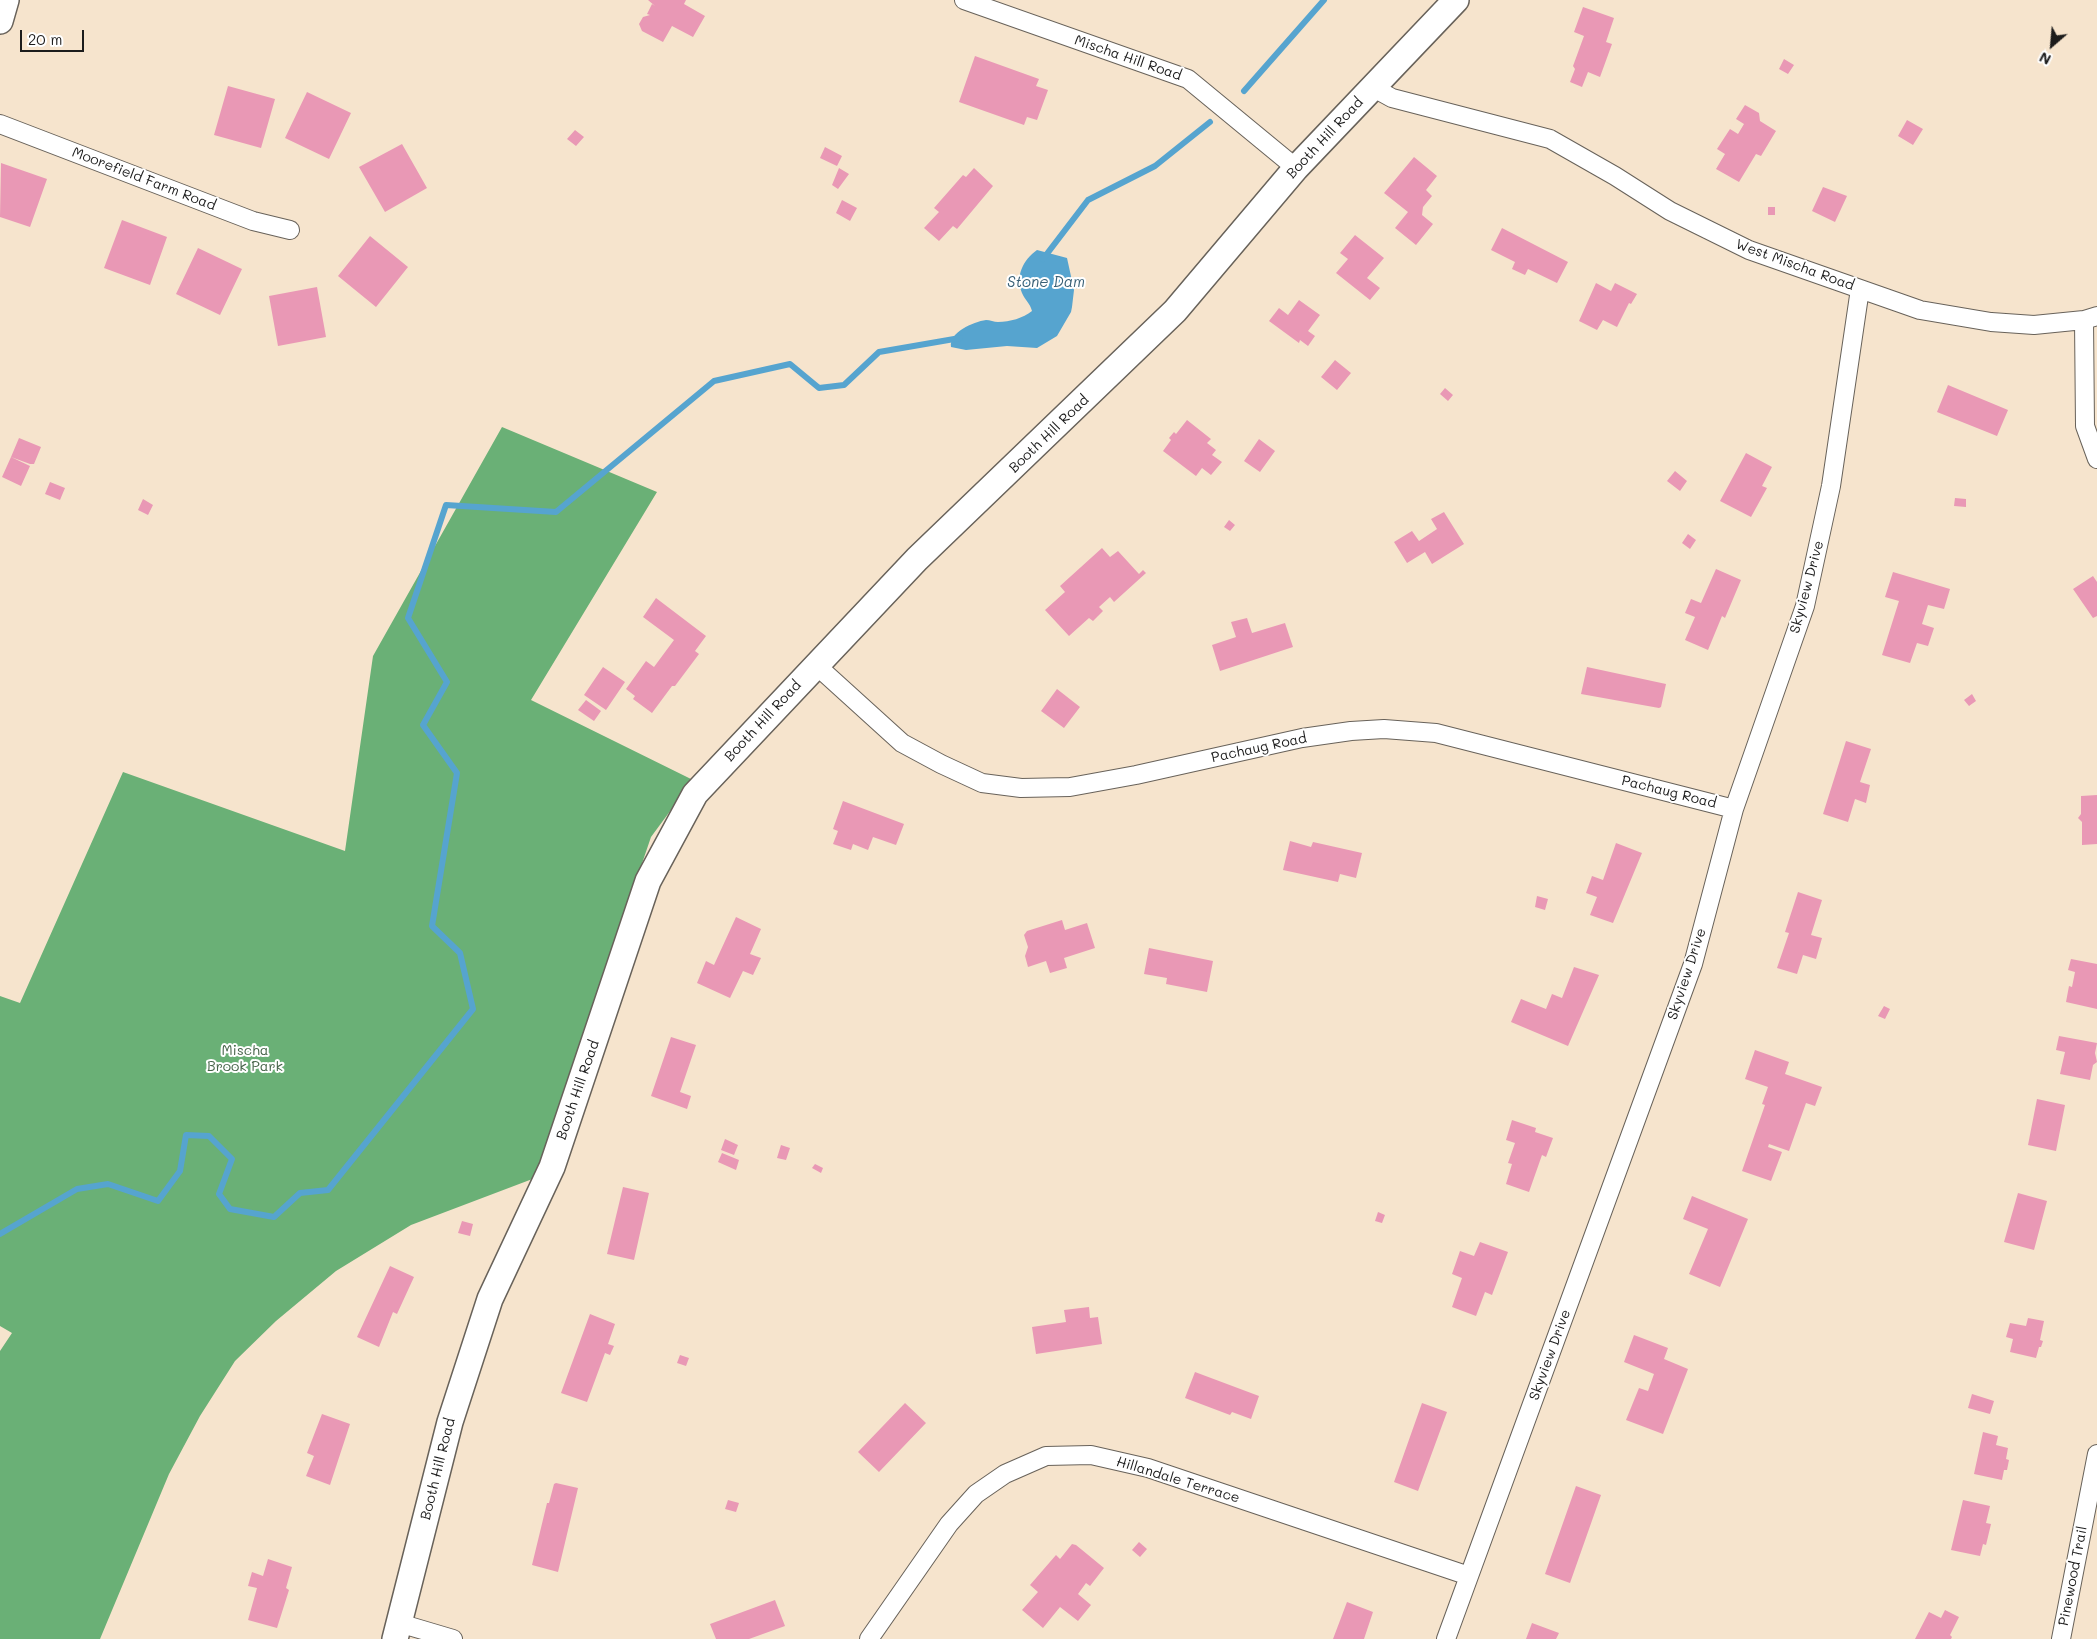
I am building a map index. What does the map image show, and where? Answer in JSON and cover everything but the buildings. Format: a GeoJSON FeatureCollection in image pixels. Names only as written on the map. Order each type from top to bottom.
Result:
{"type":"FeatureCollection","features":[{"type":"Feature","properties":{"kind":"street"},"geometry":{"type":"LineString","coordinates":[[0,21],[6,0]]}},
{"type":"Feature","properties":{"kind":"street","name":"Mischa Hill Road"},"geometry":{"type":"LineString","coordinates":[[964,0],[1188,79],[1296,168]]}},
{"type":"Feature","properties":{"kind":"street","name":"Booth Hill Road"},"geometry":{"type":"LineString","coordinates":[[397,1631],[450,1422],[490,1299],[552,1167],[648,881],[694,794],[917,559],[1175,311],[1296,168],[1456,0]]}},
{"type":"Feature","properties":{"kind":"street","name":"West Mischa Road"},"geometry":{"type":"LineString","coordinates":[[1372,87],[1392,98],[1550,140],[1615,176],[1670,211],[1749,250],[1920,310],[1991,322],[2034,325],[2091,318]]}},
{"type":"Feature","properties":{"kind":"street","name":"Moorefield Farm Road"},"geometry":{"type":"LineString","coordinates":[[0,124],[253,221],[290,230]]}},
{"type":"Feature","properties":{"kind":"street","name":"Skyview Drive"},"geometry":{"type":"LineString","coordinates":[[1446,1639],[1693,964],[1734,808],[1805,606],[1831,486],[1860,289]]}},
{"type":"Feature","properties":{"kind":"street"},"geometry":{"type":"LineString","coordinates":[[2091,318],[2085,426],[2097,459]]}},
{"type":"Feature","properties":{"kind":"street","name":"Pachaug Road"},"geometry":{"type":"LineString","coordinates":[[816,665],[902,743],[982,783],[1021,788],[1070,788],[1136,776],[1302,738],[1351,731],[1384,729],[1436,734],[1734,808]]}},
{"type":"Feature","properties":{"kind":"street","name":"Pinewood Trail"},"geometry":{"type":"LineString","coordinates":[[2061,1639],[2097,1454]]}},
{"type":"Feature","properties":{"kind":"street","name":"Hillandale Terrace"},"geometry":{"type":"LineString","coordinates":[[869,1639],[949,1524],[976,1494],[1005,1474],[1046,1456],[1091,1455],[1148,1468],[1469,1576]]}},
{"type":"Feature","properties":{"kind":"street"},"geometry":{"type":"LineString","coordinates":[[397,1631],[453,1639]]}},
{"type":"Feature","properties":{"kind":"green space","name":"Mischa Brook Park"},"geometry":{"type":"Polygon","coordinates":[[[502,427],[657,492],[531,700],[693,780],[651,837],[535,1178],[411,1225],[336,1271],[276,1321],[235,1361],[200,1416],[169,1474],[100,1639],[0,1639],[0,1351],[12,1333],[0,1326],[0,996],[20,1003],[123,772],[345,851],[373,656],[502,427]]]}},
{"type":"Feature","properties":{"kind":"water","name":"Stone Dam"},"geometry":{"type":"Polygon","coordinates":[[[1037,250],[1067,258],[1074,290],[1072,307],[1057,336],[1037,348],[1007,346],[966,350],[951,347],[951,342],[958,332],[969,325],[986,320],[998,322],[1012,320],[1025,316],[1032,311],[1022,293],[1019,281],[1024,264],[1037,250]]]}},
{"type":"Feature","properties":{"kind":"waterway"},"geometry":{"type":"LineString","coordinates":[[1244,91],[1324,0]]}},
{"type":"Feature","properties":{"kind":"waterway"},"geometry":{"type":"LineString","coordinates":[[1043,259],[1088,200],[1155,166],[1210,122]]}},
{"type":"Feature","properties":{"kind":"waterway"},"geometry":{"type":"LineString","coordinates":[[0,1234],[77,1189],[108,1184],[158,1201],[180,1171],[186,1135],[209,1136],[232,1159],[219,1194],[230,1209],[274,1217],[300,1193],[328,1190],[473,1009],[460,953],[432,926],[457,773],[423,725],[447,682],[408,618],[446,505],[556,512],[714,381],[790,364],[819,388],[844,385],[879,352],[960,338]]}}]}
